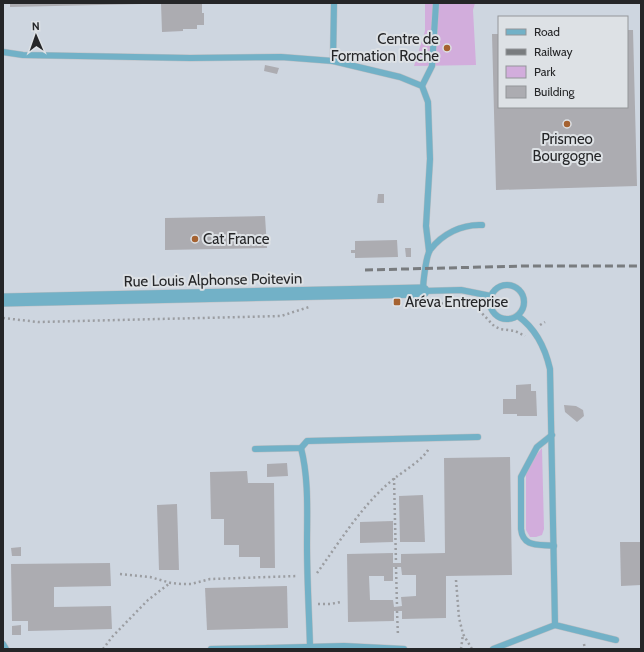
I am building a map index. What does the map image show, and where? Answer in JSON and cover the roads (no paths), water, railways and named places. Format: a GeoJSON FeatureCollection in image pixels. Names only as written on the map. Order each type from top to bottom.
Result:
{"type":"FeatureCollection","features":[{"type":"Feature","properties":{"kind":"street","name":"Rue Louis Alphonse Poitevin"},"geometry":{"type":"LineString","coordinates":[[3,300],[423,291]]}},
{"type":"Feature","properties":{"kind":"lane"},"geometry":{"type":"LineString","coordinates":[[333,60],[334,3]]}},
{"type":"Feature","properties":{"kind":"lane"},"geometry":{"type":"LineString","coordinates":[[436,3],[432,66],[422,86],[428,102],[430,159],[426,226],[429,252],[423,291],[461,290],[491,296]]}},
{"type":"Feature","properties":{"kind":"lane"},"geometry":{"type":"LineString","coordinates":[[3,52],[23,56],[190,58],[281,57],[333,60],[400,77],[422,86]]}},
{"type":"Feature","properties":{"kind":"lane"},"geometry":{"type":"LineString","coordinates":[[429,252],[446,234],[470,224],[482,225]]}},
{"type":"Feature","properties":{"kind":"lane"},"geometry":{"type":"LineString","coordinates":[[510,285],[522,292],[525,300],[524,309],[518,316],[507,320],[493,312],[490,304],[491,296],[497,288],[510,285]]}},
{"type":"Feature","properties":{"kind":"lane"},"geometry":{"type":"LineString","coordinates":[[518,316],[533,330],[543,346],[550,369],[555,625]]}},
{"type":"Feature","properties":{"kind":"lane"},"geometry":{"type":"LineString","coordinates":[[552,435],[537,447],[521,477],[521,529],[522,536],[526,541],[532,544],[554,546]]}},
{"type":"Feature","properties":{"kind":"lane"},"geometry":{"type":"LineString","coordinates":[[255,449],[301,448],[307,441],[478,437]]}},
{"type":"Feature","properties":{"kind":"lane"},"geometry":{"type":"LineString","coordinates":[[301,448],[306,483],[307,576],[310,646]]}},
{"type":"Feature","properties":{"kind":"lane"},"geometry":{"type":"LineString","coordinates":[[493,649],[555,625],[616,640]]}},
{"type":"Feature","properties":{"kind":"lane"},"geometry":{"type":"LineString","coordinates":[[3,644],[6,649]]}},
{"type":"Feature","properties":{"kind":"lane"},"geometry":{"type":"LineString","coordinates":[[211,649],[344,646],[404,649]]}},
{"type":"Feature","properties":{"kind":"railway"},"geometry":{"type":"LineString","coordinates":[[365,270],[524,266],[641,266]]}},
{"type":"Feature","properties":{"kind":"place","name":"Centre de Formation Roche"},"geometry":{"type":"Point","coordinates":[447,48]}},
{"type":"Feature","properties":{"kind":"place","name":"Prismeo Bourgogne"},"geometry":{"type":"Point","coordinates":[567,124]}},
{"type":"Feature","properties":{"kind":"place","name":"Cat France"},"geometry":{"type":"Point","coordinates":[195,239]}},
{"type":"Feature","properties":{"kind":"place","name":"Aréva Entreprise"},"geometry":{"type":"Point","coordinates":[397,302]}}]}
